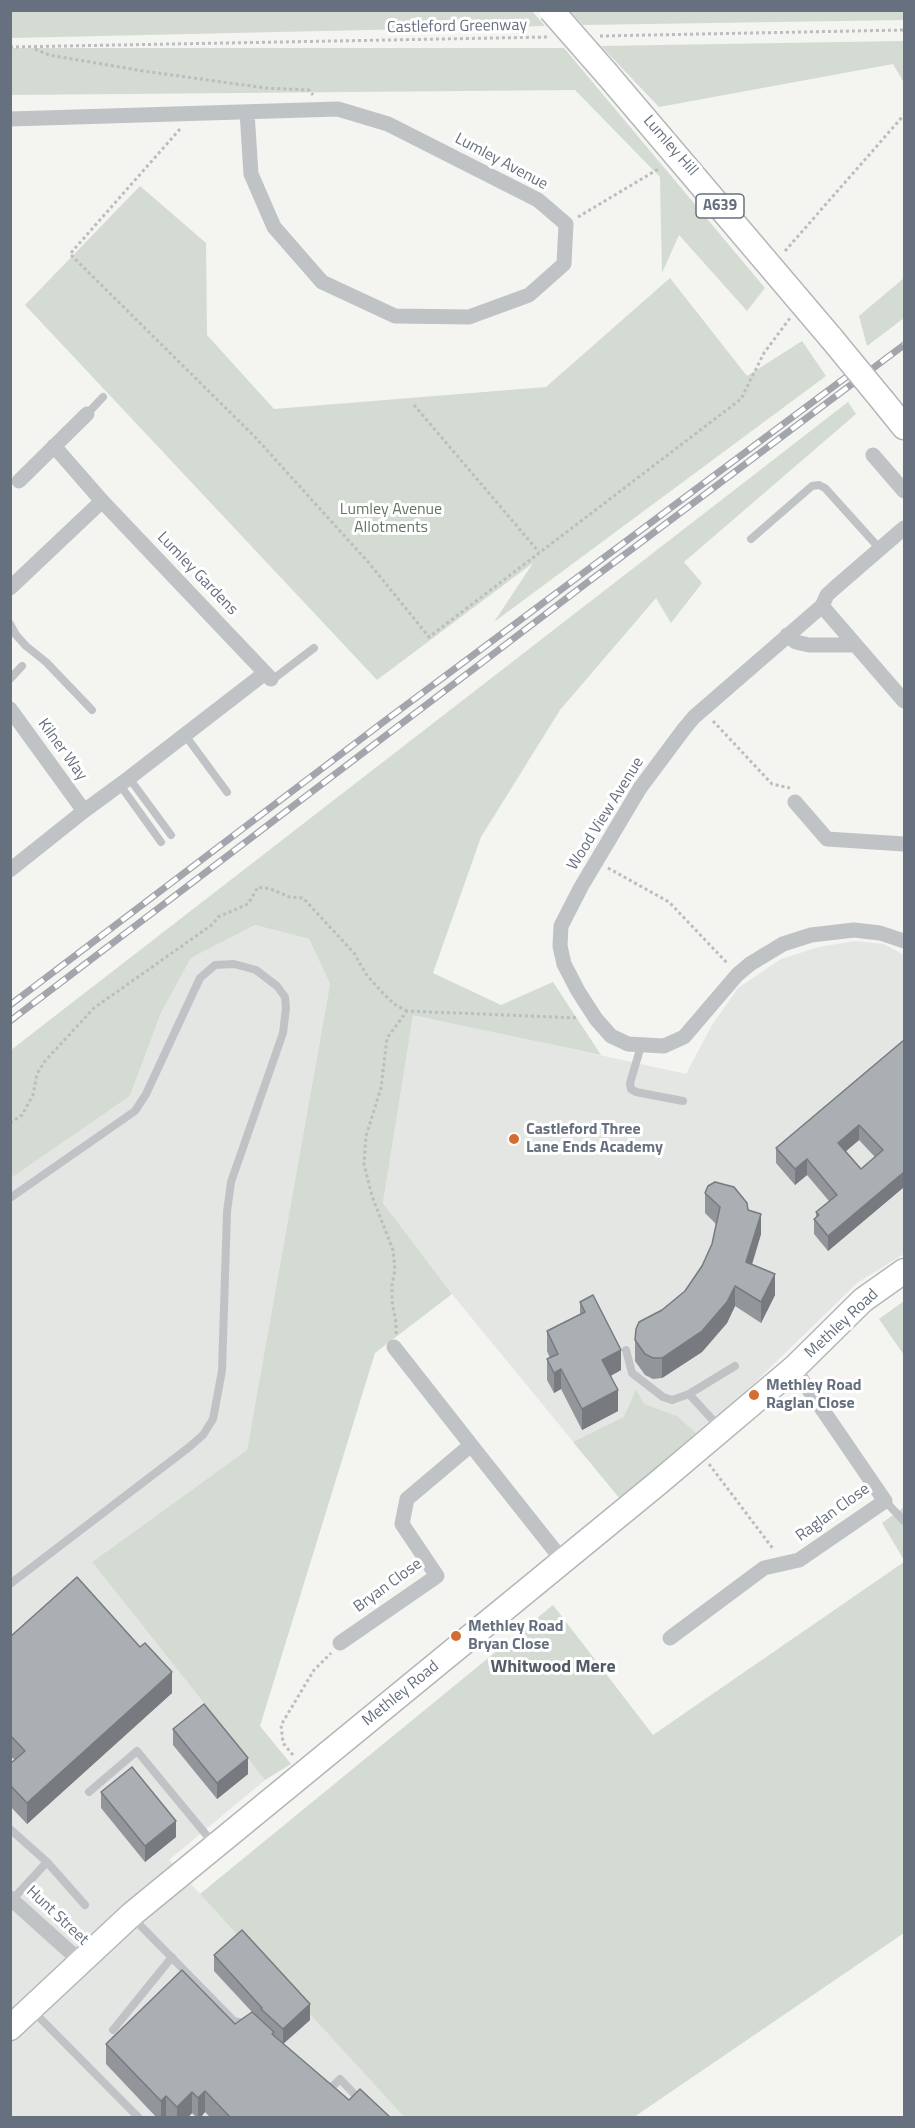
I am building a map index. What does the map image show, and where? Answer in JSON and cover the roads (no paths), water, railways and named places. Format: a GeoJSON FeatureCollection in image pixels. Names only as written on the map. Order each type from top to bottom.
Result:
{"type":"FeatureCollection","features":[{"type":"Feature","properties":{"kind":"main road","name":"Lumley Hill"},"geometry":{"type":"LineString","coordinates":[[551,10],[680,157],[904,427]]}},
{"type":"Feature","properties":{"kind":"main road","name":"Methley Road"},"geometry":{"type":"LineString","coordinates":[[10,2028],[131,1916],[721,1429],[794,1368],[863,1300],[904,1271]]}},
{"type":"Feature","properties":{"kind":"street","name":"Lumley Avenue"},"geometry":{"type":"LineString","coordinates":[[10,119],[338,109],[388,124],[538,200],[566,224],[564,264],[529,295],[469,317],[395,316],[322,282],[274,227],[251,174],[247,112]]}},
{"type":"Feature","properties":{"kind":"street"},"geometry":{"type":"LineString","coordinates":[[19,481],[87,414]]}},
{"type":"Feature","properties":{"kind":"street","name":"Lumley Gardens"},"geometry":{"type":"LineString","coordinates":[[54,446],[102,501],[268,676]]}},
{"type":"Feature","properties":{"kind":"street"},"geometry":{"type":"LineString","coordinates":[[873,455],[904,491]]}},
{"type":"Feature","properties":{"kind":"street"},"geometry":{"type":"LineString","coordinates":[[10,588],[102,501]]}},
{"type":"Feature","properties":{"kind":"street","name":"Wood View Avenue"},"geometry":{"type":"LineString","coordinates":[[641,1046],[619,1041],[611,1036],[596,1019],[568,973],[560,946],[561,926],[596,861],[640,789],[684,729],[822,606],[827,595],[904,528]]}},
{"type":"Feature","properties":{"kind":"street"},"geometry":{"type":"LineString","coordinates":[[822,606],[904,701]]}},
{"type":"Feature","properties":{"kind":"street"},"geometry":{"type":"LineString","coordinates":[[788,635],[796,642],[809,645],[856,645]]}},
{"type":"Feature","properties":{"kind":"street"},"geometry":{"type":"LineString","coordinates":[[10,870],[185,735],[268,676]]}},
{"type":"Feature","properties":{"kind":"street","name":"Kilner Way"},"geometry":{"type":"LineString","coordinates":[[10,709],[84,811]]}},
{"type":"Feature","properties":{"kind":"street"},"geometry":{"type":"LineString","coordinates":[[795,802],[827,838],[904,844]]}},
{"type":"Feature","properties":{"kind":"street"},"geometry":{"type":"LineString","coordinates":[[641,1046],[664,1046],[684,1037],[737,975],[750,964],[783,944],[811,934],[854,930],[903,937]]}},
{"type":"Feature","properties":{"kind":"street"},"geometry":{"type":"LineString","coordinates":[[394,1347],[562,1561]]}},
{"type":"Feature","properties":{"kind":"street","name":"Raglan Close"},"geometry":{"type":"LineString","coordinates":[[670,1638],[764,1568],[799,1560],[885,1501],[794,1368]]}},
{"type":"Feature","properties":{"kind":"street","name":"Bryan Close"},"geometry":{"type":"LineString","coordinates":[[340,1643],[437,1575],[402,1524],[407,1499],[471,1445]]}},
{"type":"Feature","properties":{"kind":"street","name":"Hunt Street"},"geometry":{"type":"LineString","coordinates":[[11,1899],[80,1961]]}},
{"type":"Feature","properties":{"kind":"lane"},"geometry":{"type":"LineString","coordinates":[[87,414],[103,397]]}},
{"type":"Feature","properties":{"kind":"lane"},"geometry":{"type":"LineString","coordinates":[[751,539],[812,486],[819,485],[825,488],[880,549]]}},
{"type":"Feature","properties":{"kind":"lane"},"geometry":{"type":"LineString","coordinates":[[10,624],[26,646],[46,662],[92,710]]}},
{"type":"Feature","properties":{"kind":"lane"},"geometry":{"type":"LineString","coordinates":[[268,676],[314,648]]}},
{"type":"Feature","properties":{"kind":"lane"},"geometry":{"type":"LineString","coordinates":[[10,679],[22,666]]}},
{"type":"Feature","properties":{"kind":"lane"},"geometry":{"type":"LineString","coordinates":[[185,735],[227,792]]}},
{"type":"Feature","properties":{"kind":"lane"},"geometry":{"type":"LineString","coordinates":[[124,782],[171,835]]}},
{"type":"Feature","properties":{"kind":"lane"},"geometry":{"type":"LineString","coordinates":[[124,782],[161,842]]}},
{"type":"Feature","properties":{"kind":"lane"},"geometry":{"type":"LineString","coordinates":[[10,1198],[135,1111],[147,1094],[200,978],[207,971],[215,965],[234,963],[256,970],[277,986],[285,997],[283,1033],[231,1182],[227,1212],[222,1371],[213,1419],[203,1435],[188,1448],[10,1584]]}},
{"type":"Feature","properties":{"kind":"lane"},"geometry":{"type":"LineString","coordinates":[[641,1046],[630,1083],[631,1089],[683,1101]]}},
{"type":"Feature","properties":{"kind":"lane"},"geometry":{"type":"LineString","coordinates":[[626,1350],[632,1373],[663,1397],[672,1400],[689,1394],[735,1366]]}},
{"type":"Feature","properties":{"kind":"lane"},"geometry":{"type":"LineString","coordinates":[[689,1394],[721,1429]]}},
{"type":"Feature","properties":{"kind":"lane"},"geometry":{"type":"LineString","coordinates":[[885,1501],[904,1521]]}},
{"type":"Feature","properties":{"kind":"lane"},"geometry":{"type":"LineString","coordinates":[[89,1792],[138,1750],[216,1846]]}},
{"type":"Feature","properties":{"kind":"lane"},"geometry":{"type":"LineString","coordinates":[[10,1829],[47,1862],[85,1905]]}},
{"type":"Feature","properties":{"kind":"lane"},"geometry":{"type":"LineString","coordinates":[[11,1899],[47,1862]]}},
{"type":"Feature","properties":{"kind":"lane"},"geometry":{"type":"LineString","coordinates":[[131,1916],[234,2021],[255,2027]]}},
{"type":"Feature","properties":{"kind":"lane"},"geometry":{"type":"LineString","coordinates":[[113,2030],[172,1957]]}},
{"type":"Feature","properties":{"kind":"lane"},"geometry":{"type":"LineString","coordinates":[[30,2008],[139,2118]]}},
{"type":"Feature","properties":{"kind":"lane"},"geometry":{"type":"LineString","coordinates":[[314,2080],[321,2087],[327,2087],[333,2086],[340,2079],[370,2110]]}},
{"type":"Feature","properties":{"kind":"railway"},"geometry":{"type":"LineString","coordinates":[[10,1021],[904,345]]}},
{"type":"Feature","properties":{"kind":"railway"},"geometry":{"type":"LineString","coordinates":[[10,1005],[382,723],[857,369]]}},
{"type":"Feature","properties":{"kind":"place","name":"Castleford Three Lane Ends Academy"},"geometry":{"type":"Point","coordinates":[514,1139]}},
{"type":"Feature","properties":{"kind":"place","name":"Methley Road Raglan Close"},"geometry":{"type":"Point","coordinates":[754,1395]}},
{"type":"Feature","properties":{"kind":"place","name":"Methley Road Bryan Close"},"geometry":{"type":"Point","coordinates":[456,1636]}},
{"type":"Feature","properties":{"kind":"district","name":"Whitwood Mere"},"geometry":{"type":"Point","coordinates":[553,1668]}},
{"type":"Feature","properties":{"kind":"park label","name":"Lumley Avenue Allotments"},"geometry":{"type":"Point","coordinates":[391,519]}}]}
